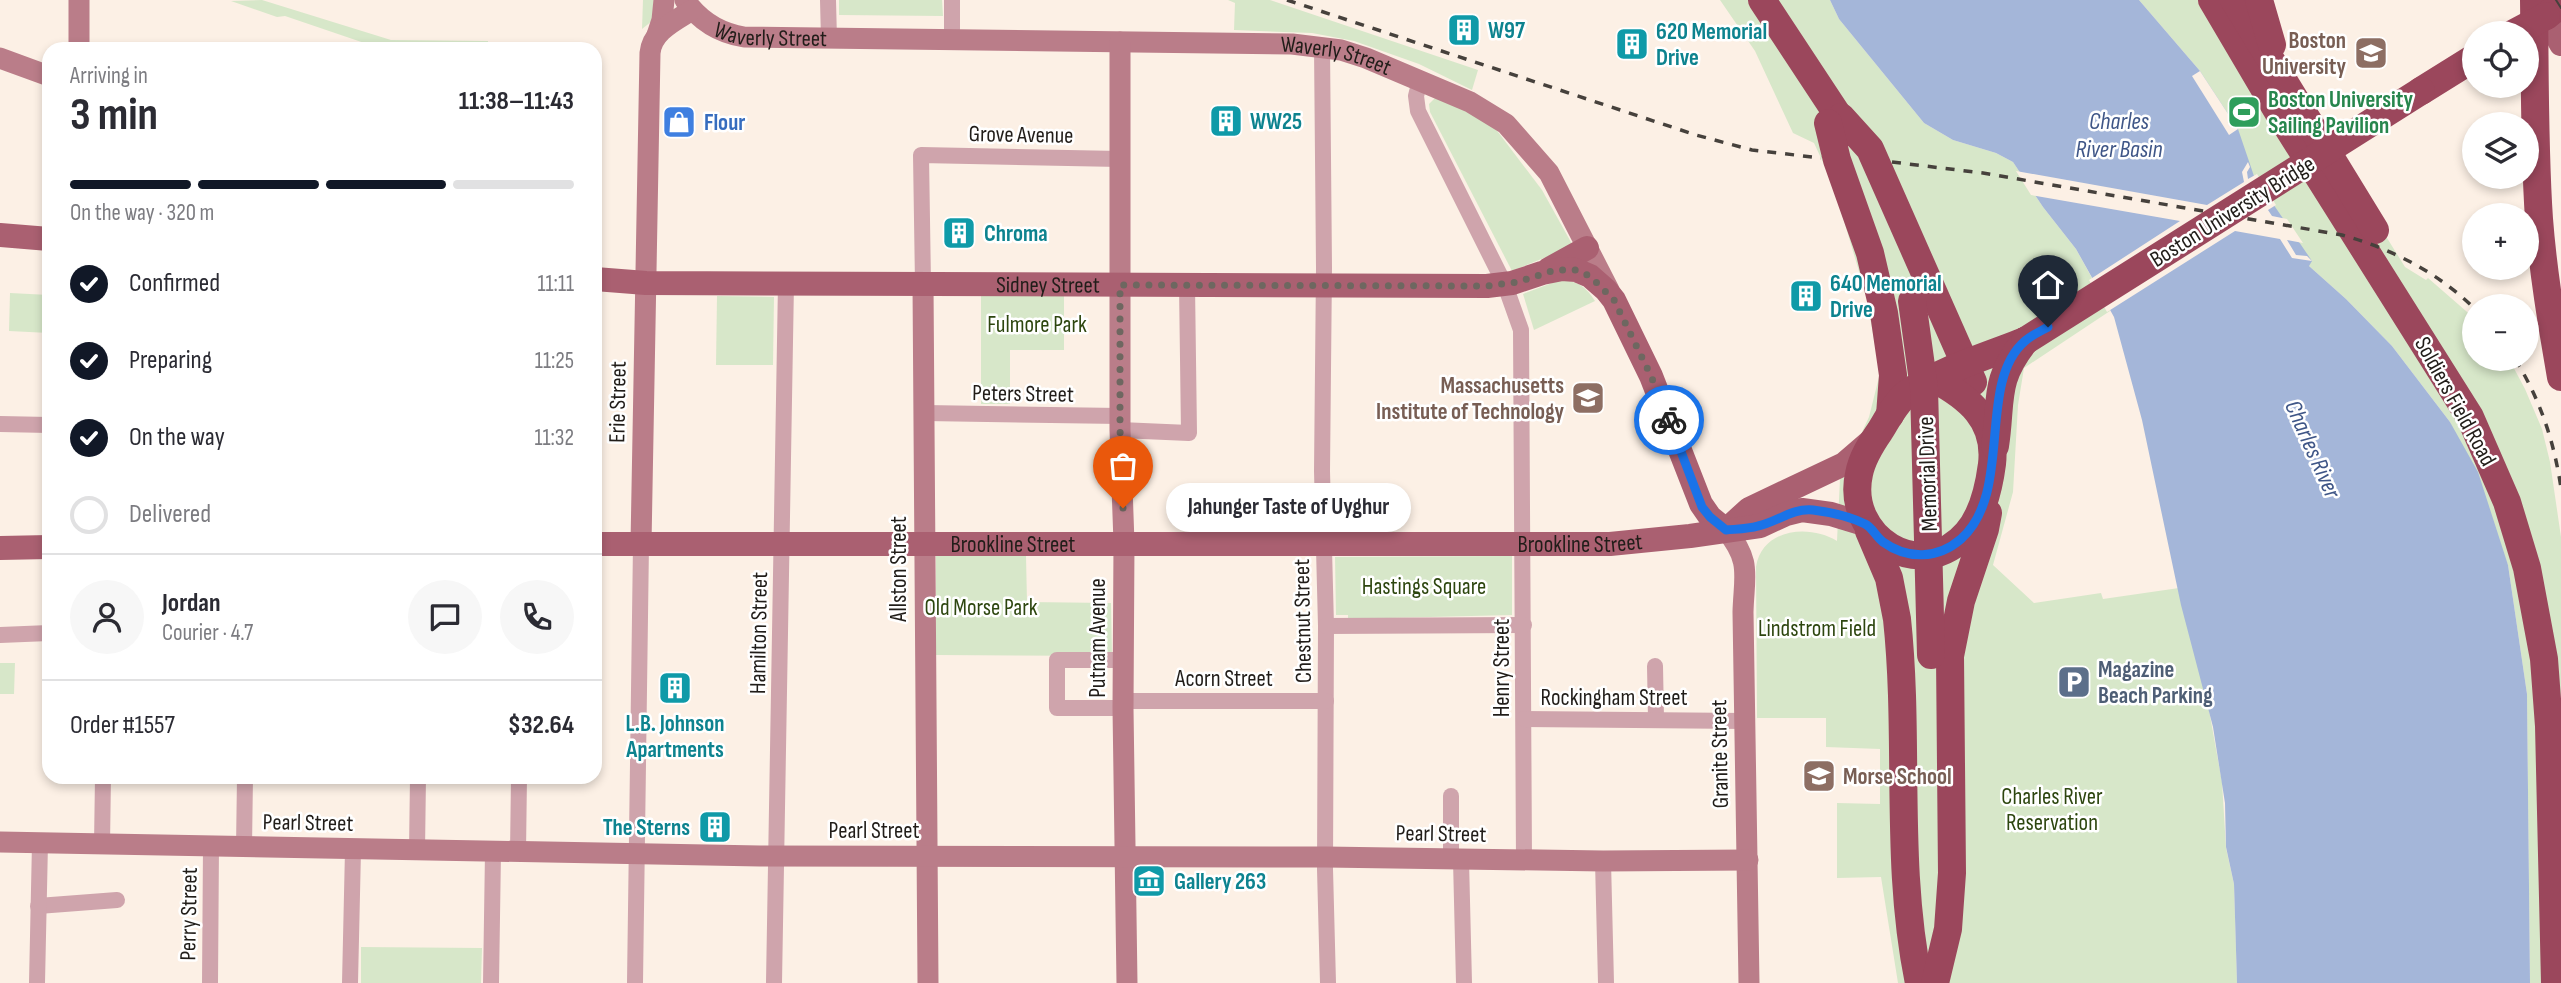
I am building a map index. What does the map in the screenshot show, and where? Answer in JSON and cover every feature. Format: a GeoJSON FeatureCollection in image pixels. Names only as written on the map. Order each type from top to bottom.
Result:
{"type":"FeatureCollection","features":[{"type":"Feature","properties":{"kind":"highway","name":"Memorial Drive"},"geometry":{"type":"LineString","coordinates":[[1762,0],[1810,74],[1835,120],[1905,303],[1905,344],[1911,396],[1924,655],[1922,873],[1928,941],[1927,983]]}},
{"type":"Feature","properties":{"kind":"highway","name":"Soldiers Field Road"},"geometry":{"type":"LineString","coordinates":[[2212,0],[2296,141],[2470,417],[2514,522],[2533,590],[2546,681],[2556,983]]}},
{"type":"Feature","properties":{"kind":"highway","name":"Soldiers Field Road"},"geometry":{"type":"LineString","coordinates":[[2234,0],[2447,344],[2496,431],[2523,496],[2544,564],[2561,659]]}},
{"type":"Feature","properties":{"kind":"highway"},"geometry":{"type":"LineString","coordinates":[[2259,0],[2280,78]]}},
{"type":"Feature","properties":{"kind":"highway"},"geometry":{"type":"LineString","coordinates":[[2529,21],[2548,6]]}},
{"type":"Feature","properties":{"kind":"highway"},"geometry":{"type":"LineString","coordinates":[[2548,6],[2536,150],[2539,219],[2559,368]]}},
{"type":"Feature","properties":{"kind":"highway","name":"Boston University Bridge"},"geometry":{"type":"LineString","coordinates":[[1883,425],[1908,393],[1967,364],[2025,341],[2462,65]]}},
{"type":"Feature","properties":{"kind":"highway"},"geometry":{"type":"LineString","coordinates":[[1835,120],[1870,149],[1967,364],[1989,461],[1980,509],[1971,528],[1958,542],[1942,551],[1921,556],[1903,553],[1882,542],[1867,525]]}},
{"type":"Feature","properties":{"kind":"highway"},"geometry":{"type":"LineString","coordinates":[[1835,120],[1837,160],[1870,253],[1884,313],[1893,375],[1883,425],[1863,461],[1857,481],[1859,506],[1889,578],[1898,619],[1904,880],[1908,923],[1919,983]]}},
{"type":"Feature","properties":{"kind":"highway","name":"Boston University Bridge"},"geometry":{"type":"LineString","coordinates":[[1989,461],[2003,376],[2025,341]]}},
{"type":"Feature","properties":{"kind":"highway"},"geometry":{"type":"LineString","coordinates":[[1934,379],[1969,401],[1980,415],[1989,461],[1987,523],[1961,601],[1951,656],[1952,873],[1948,929],[1935,983]]}},
{"type":"Feature","properties":{"kind":"main road"},"geometry":{"type":"LineString","coordinates":[[2548,6],[2561,44]]}},
{"type":"Feature","properties":{"kind":"main road"},"geometry":{"type":"LineString","coordinates":[[0,235],[42,238]]}},
{"type":"Feature","properties":{"kind":"main road"},"geometry":{"type":"LineString","coordinates":[[1542,273],[1587,248]]}},
{"type":"Feature","properties":{"kind":"main road","name":"Sidney Street"},"geometry":{"type":"LineString","coordinates":[[602,279],[923,284],[1505,285],[1562,269],[1583,272],[1601,284],[1614,300]]}},
{"type":"Feature","properties":{"kind":"main road","name":"Waverly Street"},"geometry":{"type":"LineString","coordinates":[[1614,300],[1656,387],[1702,507],[1726,530]]}},
{"type":"Feature","properties":{"kind":"main road"},"geometry":{"type":"LineString","coordinates":[[1726,530],[1749,509],[1844,464],[1883,425]]}},
{"type":"Feature","properties":{"kind":"main road","name":"Brookline Street"},"geometry":{"type":"LineString","coordinates":[[602,544],[1626,543],[1760,526],[1802,510],[1831,513],[1867,525]]}},
{"type":"Feature","properties":{"kind":"main road"},"geometry":{"type":"LineString","coordinates":[[0,548],[42,547]]}},
{"type":"Feature","properties":{"kind":"street"},"geometry":{"type":"LineString","coordinates":[[79,0],[79,42]]}},
{"type":"Feature","properties":{"kind":"street","name":"Erie Street"},"geometry":{"type":"LineString","coordinates":[[635,983],[649,56],[651,44],[662,20],[664,0]]}},
{"type":"Feature","properties":{"kind":"street"},"geometry":{"type":"LineString","coordinates":[[828,0],[829,38]]}},
{"type":"Feature","properties":{"kind":"street"},"geometry":{"type":"LineString","coordinates":[[952,0],[952,40]]}},
{"type":"Feature","properties":{"kind":"street"},"geometry":{"type":"LineString","coordinates":[[657,35],[688,5]]}},
{"type":"Feature","properties":{"kind":"street","name":"Waverly Street"},"geometry":{"type":"LineString","coordinates":[[688,5],[712,26],[739,36],[1292,44],[1322,47],[1366,58],[1482,108],[1506,124],[1549,173],[1614,300]]}},
{"type":"Feature","properties":{"kind":"street","name":"Putnam Avenue"},"geometry":{"type":"LineString","coordinates":[[1120,42],[1120,423],[1124,543],[1123,705],[1127,983]]}},
{"type":"Feature","properties":{"kind":"street","name":"Chestnut Street"},"geometry":{"type":"LineString","coordinates":[[1322,47],[1322,544],[1326,626],[1328,983]]}},
{"type":"Feature","properties":{"kind":"street"},"geometry":{"type":"LineString","coordinates":[[0,58],[42,73]]}},
{"type":"Feature","properties":{"kind":"street","name":"Henry Street"},"geometry":{"type":"LineString","coordinates":[[1420,80],[1416,96],[1418,111],[1505,285],[1517,315],[1522,346],[1524,860]]}},
{"type":"Feature","properties":{"kind":"street","name":"Grove Avenue"},"geometry":{"type":"LineString","coordinates":[[921,155],[1120,159]]}},
{"type":"Feature","properties":{"kind":"street","name":"Allston Street"},"geometry":{"type":"LineString","coordinates":[[921,155],[928,983]]}},
{"type":"Feature","properties":{"kind":"street","name":"Hamilton Street"},"geometry":{"type":"LineString","coordinates":[[774,983],[786,283]]}},
{"type":"Feature","properties":{"kind":"street","name":"Peters Street"},"geometry":{"type":"LineString","coordinates":[[925,413],[1120,423],[1189,433],[1187,285]]}},
{"type":"Feature","properties":{"kind":"street"},"geometry":{"type":"LineString","coordinates":[[0,424],[42,425]]}},
{"type":"Feature","properties":{"kind":"street","name":"Granite Street"},"geometry":{"type":"LineString","coordinates":[[1726,530],[1742,552],[1745,566],[1743,612],[1749,983]]}},
{"type":"Feature","properties":{"kind":"street"},"geometry":{"type":"LineString","coordinates":[[1326,626],[1524,625]]}},
{"type":"Feature","properties":{"kind":"street"},"geometry":{"type":"LineString","coordinates":[[0,635],[42,633]]}},
{"type":"Feature","properties":{"kind":"street","name":"Acorn Street"},"geometry":{"type":"LineString","coordinates":[[1123,660],[1057,660],[1057,708],[1326,701]]}},
{"type":"Feature","properties":{"kind":"street"},"geometry":{"type":"LineString","coordinates":[[1655,666],[1656,719]]}},
{"type":"Feature","properties":{"kind":"street","name":"Rockingham Street"},"geometry":{"type":"LineString","coordinates":[[1524,719],[1745,721]]}},
{"type":"Feature","properties":{"kind":"street"},"geometry":{"type":"LineString","coordinates":[[102,844],[103,784]]}},
{"type":"Feature","properties":{"kind":"street"},"geometry":{"type":"LineString","coordinates":[[244,847],[245,784]]}},
{"type":"Feature","properties":{"kind":"street"},"geometry":{"type":"LineString","coordinates":[[418,784],[418,851]]}},
{"type":"Feature","properties":{"kind":"street"},"geometry":{"type":"LineString","coordinates":[[518,852],[519,784]]}},
{"type":"Feature","properties":{"kind":"street"},"geometry":{"type":"LineString","coordinates":[[1451,796],[1464,983]]}},
{"type":"Feature","properties":{"kind":"street","name":"Pearl Street"},"geometry":{"type":"LineString","coordinates":[[0,842],[776,856],[1748,860]]}},
{"type":"Feature","properties":{"kind":"street"},"geometry":{"type":"LineString","coordinates":[[37,983],[40,843]]}},
{"type":"Feature","properties":{"kind":"street","name":"Perry Street"},"geometry":{"type":"LineString","coordinates":[[210,983],[211,846]]}},
{"type":"Feature","properties":{"kind":"street"},"geometry":{"type":"LineString","coordinates":[[350,983],[353,850]]}},
{"type":"Feature","properties":{"kind":"street"},"geometry":{"type":"LineString","coordinates":[[491,983],[493,852]]}},
{"type":"Feature","properties":{"kind":"street"},"geometry":{"type":"LineString","coordinates":[[1602,861],[1606,983]]}},
{"type":"Feature","properties":{"kind":"street"},"geometry":{"type":"LineString","coordinates":[[38,906],[117,900]]}},
{"type":"Feature","properties":{"kind":"green space"},"geometry":{"type":"Polygon","coordinates":[[[262,0],[391,40],[488,42],[361,42],[231,1],[262,0]]]}},
{"type":"Feature","properties":{"kind":"green space"},"geometry":{"type":"Polygon","coordinates":[[[643,0],[654,0],[652,21],[642,29],[643,0]]]}},
{"type":"Feature","properties":{"kind":"green space"},"geometry":{"type":"Polygon","coordinates":[[[839,0],[942,0],[943,16],[839,15],[839,0]]]}},
{"type":"Feature","properties":{"kind":"green space"},"geometry":{"type":"Polygon","coordinates":[[[1228,0],[1270,0],[1478,70],[1472,90],[1419,64],[1354,41],[1312,33],[1234,30],[1235,3],[1228,0]]]}},
{"type":"Feature","properties":{"kind":"green space","name":"Charles River Reservation"},"geometry":{"type":"Polygon","coordinates":[[[1720,0],[1830,0],[1839,19],[1924,123],[1953,140],[1996,153],[2013,162],[2076,249],[2110,311],[2024,368],[2018,405],[2013,492],[1993,565],[2034,603],[2101,593],[2103,599],[2179,588],[2207,699],[2222,782],[2226,848],[2234,884],[2237,983],[1898,983],[1881,877],[1837,878],[1837,803],[1880,804],[1880,749],[1826,747],[1826,718],[1757,718],[1756,567],[1767,544],[1789,533],[1814,532],[1837,541],[1840,479],[1869,417],[1880,373],[1866,295],[1833,184],[1814,143],[1793,133],[1755,51],[1720,0]]]}},
{"type":"Feature","properties":{"kind":"green space"},"geometry":{"type":"Polygon","coordinates":[[[2139,0],[2200,0],[2322,133],[2405,267],[2426,280],[2428,278],[2462,308],[2462,371],[2515,371],[2542,429],[2550,462],[2561,537],[2561,983],[2530,983],[2527,694],[2508,565],[2450,422],[2392,346],[2309,266],[2307,256],[2254,176],[2200,71],[2139,0]]]}},
{"type":"Feature","properties":{"kind":"green space"},"geometry":{"type":"Polygon","coordinates":[[[1435,98],[1463,108],[1495,128],[1542,190],[1572,244],[1571,247],[1512,271],[1430,112],[1429,104],[1435,98]]]}},
{"type":"Feature","properties":{"kind":"green space"},"geometry":{"type":"Polygon","coordinates":[[[1560,280],[1580,285],[1595,301],[1534,330],[1523,294],[1560,280]]]}},
{"type":"Feature","properties":{"kind":"green space"},"geometry":{"type":"Polygon","coordinates":[[[10,293],[42,295],[42,333],[9,331],[10,293]]]}},
{"type":"Feature","properties":{"kind":"green space"},"geometry":{"type":"Polygon","coordinates":[[[717,296],[774,297],[773,365],[716,365],[717,296]]]}},
{"type":"Feature","properties":{"kind":"green space","name":"Fulmore Park"},"geometry":{"type":"Polygon","coordinates":[[[981,296],[1064,296],[1064,350],[1010,350],[1010,404],[981,404],[981,296]]]}},
{"type":"Feature","properties":{"kind":"green space","name":"Old Morse Park"},"geometry":{"type":"Polygon","coordinates":[[[936,555],[1026,556],[1027,602],[1111,603],[1112,656],[936,655],[936,555]]]}},
{"type":"Feature","properties":{"kind":"green space","name":"Hastings Square"},"geometry":{"type":"Polygon","coordinates":[[[1512,556],[1512,615],[1348,619],[1348,615],[1336,615],[1335,557],[1512,556]]]}},
{"type":"Feature","properties":{"kind":"green space"},"geometry":{"type":"Polygon","coordinates":[[[0,663],[15,663],[14,694],[0,694],[0,663]]]}},
{"type":"Feature","properties":{"kind":"green space"},"geometry":{"type":"Polygon","coordinates":[[[361,947],[482,948],[481,983],[361,983],[361,947]]]}},
{"type":"Feature","properties":{"kind":"water"},"geometry":{"type":"Polygon","coordinates":[[[1830,0],[2139,0],[2200,71],[2238,129],[2254,176],[2312,261],[2309,266],[2392,346],[2450,422],[2478,472],[2508,565],[2527,694],[2530,983],[2237,983],[2234,884],[2226,847],[2225,803],[2213,727],[2181,605],[2142,420],[2114,317],[2076,249],[2013,162],[1996,153],[1953,140],[1924,123],[1839,19],[1830,0]]]}},
{"type":"Feature","properties":{"kind":"pier"},"geometry":{"type":"Polygon","coordinates":[[[2200,71],[2238,129],[2229,135],[2192,76],[2200,71]]]}},
{"type":"Feature","properties":{"kind":"pier"},"geometry":{"type":"Polygon","coordinates":[[[2248,162],[2248,179],[2257,174],[2276,205],[2268,210],[2272,216],[2287,219],[2303,243],[2287,240],[2296,255],[2307,256],[2312,261],[2292,258],[2280,239],[2235,231],[2107,312],[2089,280],[2180,221],[2031,195],[2016,171],[2207,205],[2244,182],[2242,172],[2248,162]]]}},
{"type":"Feature","properties":{"kind":"tram line"},"geometry":{"type":"LineString","coordinates":[[2556,0],[2561,8]]}},
{"type":"Feature","properties":{"kind":"railway"},"geometry":{"type":"LineString","coordinates":[[1287,0],[1696,135],[1752,150],[1821,158]]}},
{"type":"Feature","properties":{"kind":"railway"},"geometry":{"type":"LineString","coordinates":[[1892,162],[1983,173],[2342,235],[2379,247],[2413,263],[2462,297]]}},
{"type":"Feature","properties":{"kind":"railway"},"geometry":{"type":"LineString","coordinates":[[2522,371],[2545,421],[2561,488]]}},
{"type":"Feature","properties":{"kind":"way so far"},"geometry":{"type":"LineString","coordinates":[[1123,508],[1120,285],[1487,286],[1518,282],[1555,270],[1576,270],[1596,280],[1614,300],[1669,420]]}},
{"type":"Feature","properties":{"kind":"place","name":"W97"},"geometry":{"type":"Point","coordinates":[1464,30]}},
{"type":"Feature","properties":{"kind":"place","name":"620 Memorial Drive"},"geometry":{"type":"Point","coordinates":[1632,44]}},
{"type":"Feature","properties":{"kind":"place","name":"Boston University"},"geometry":{"type":"Point","coordinates":[2371,53]}},
{"type":"Feature","properties":{"kind":"place","name":"Boston University Sailing Pavilion"},"geometry":{"type":"Point","coordinates":[2244,112]}},
{"type":"Feature","properties":{"kind":"place","name":"WW25"},"geometry":{"type":"Point","coordinates":[1226,121]}},
{"type":"Feature","properties":{"kind":"place","name":"Flour"},"geometry":{"type":"Point","coordinates":[679,122]}},
{"type":"Feature","properties":{"kind":"place","name":"Chroma"},"geometry":{"type":"Point","coordinates":[959,233]}},
{"type":"Feature","properties":{"kind":"place","name":"640 Memorial Drive"},"geometry":{"type":"Point","coordinates":[1806,296]}},
{"type":"Feature","properties":{"kind":"place","name":"Massachusetts Institute of Technology"},"geometry":{"type":"Point","coordinates":[1588,398]}},
{"type":"Feature","properties":{"kind":"place","name":"Jahunger Taste of Uyghur"},"geometry":{"type":"Point","coordinates":[1123,508]}},
{"type":"Feature","properties":{"kind":"place","name":"Magazine Beach Parking"},"geometry":{"type":"Point","coordinates":[2074,682]}},
{"type":"Feature","properties":{"kind":"place","name":"L.B. Johnson Apartments"},"geometry":{"type":"Point","coordinates":[675,688]}},
{"type":"Feature","properties":{"kind":"place","name":"Morse School"},"geometry":{"type":"Point","coordinates":[1819,776]}},
{"type":"Feature","properties":{"kind":"place","name":"The Sterns"},"geometry":{"type":"Point","coordinates":[715,827]}},
{"type":"Feature","properties":{"kind":"place","name":"Gallery 263"},"geometry":{"type":"Point","coordinates":[1149,881]}},
{"type":"Feature","properties":{"kind":"route"},"geometry":{"type":"LineString","coordinates":[[1669,420],[1702,507],[1726,530],[1760,526],[1786,514],[1814,510],[1867,525],[1882,542],[1903,553],[1921,556],[1934,554],[1958,542],[1978,516],[1991,470],[2000,392],[2005,372],[2025,341],[2048,327]]}},
{"type":"Feature","properties":{"kind":"water label","name":"Charles River Basin"},"geometry":{"type":"Point","coordinates":[2119,135]}},
{"type":"Feature","properties":{"kind":"water label","name":"Charles River"},"geometry":{"type":"Point","coordinates":[2313,449]}},
{"type":"Feature","properties":{"kind":"park label","name":"Lindstrom Field"},"geometry":{"type":"Point","coordinates":[1817,628]}}]}
